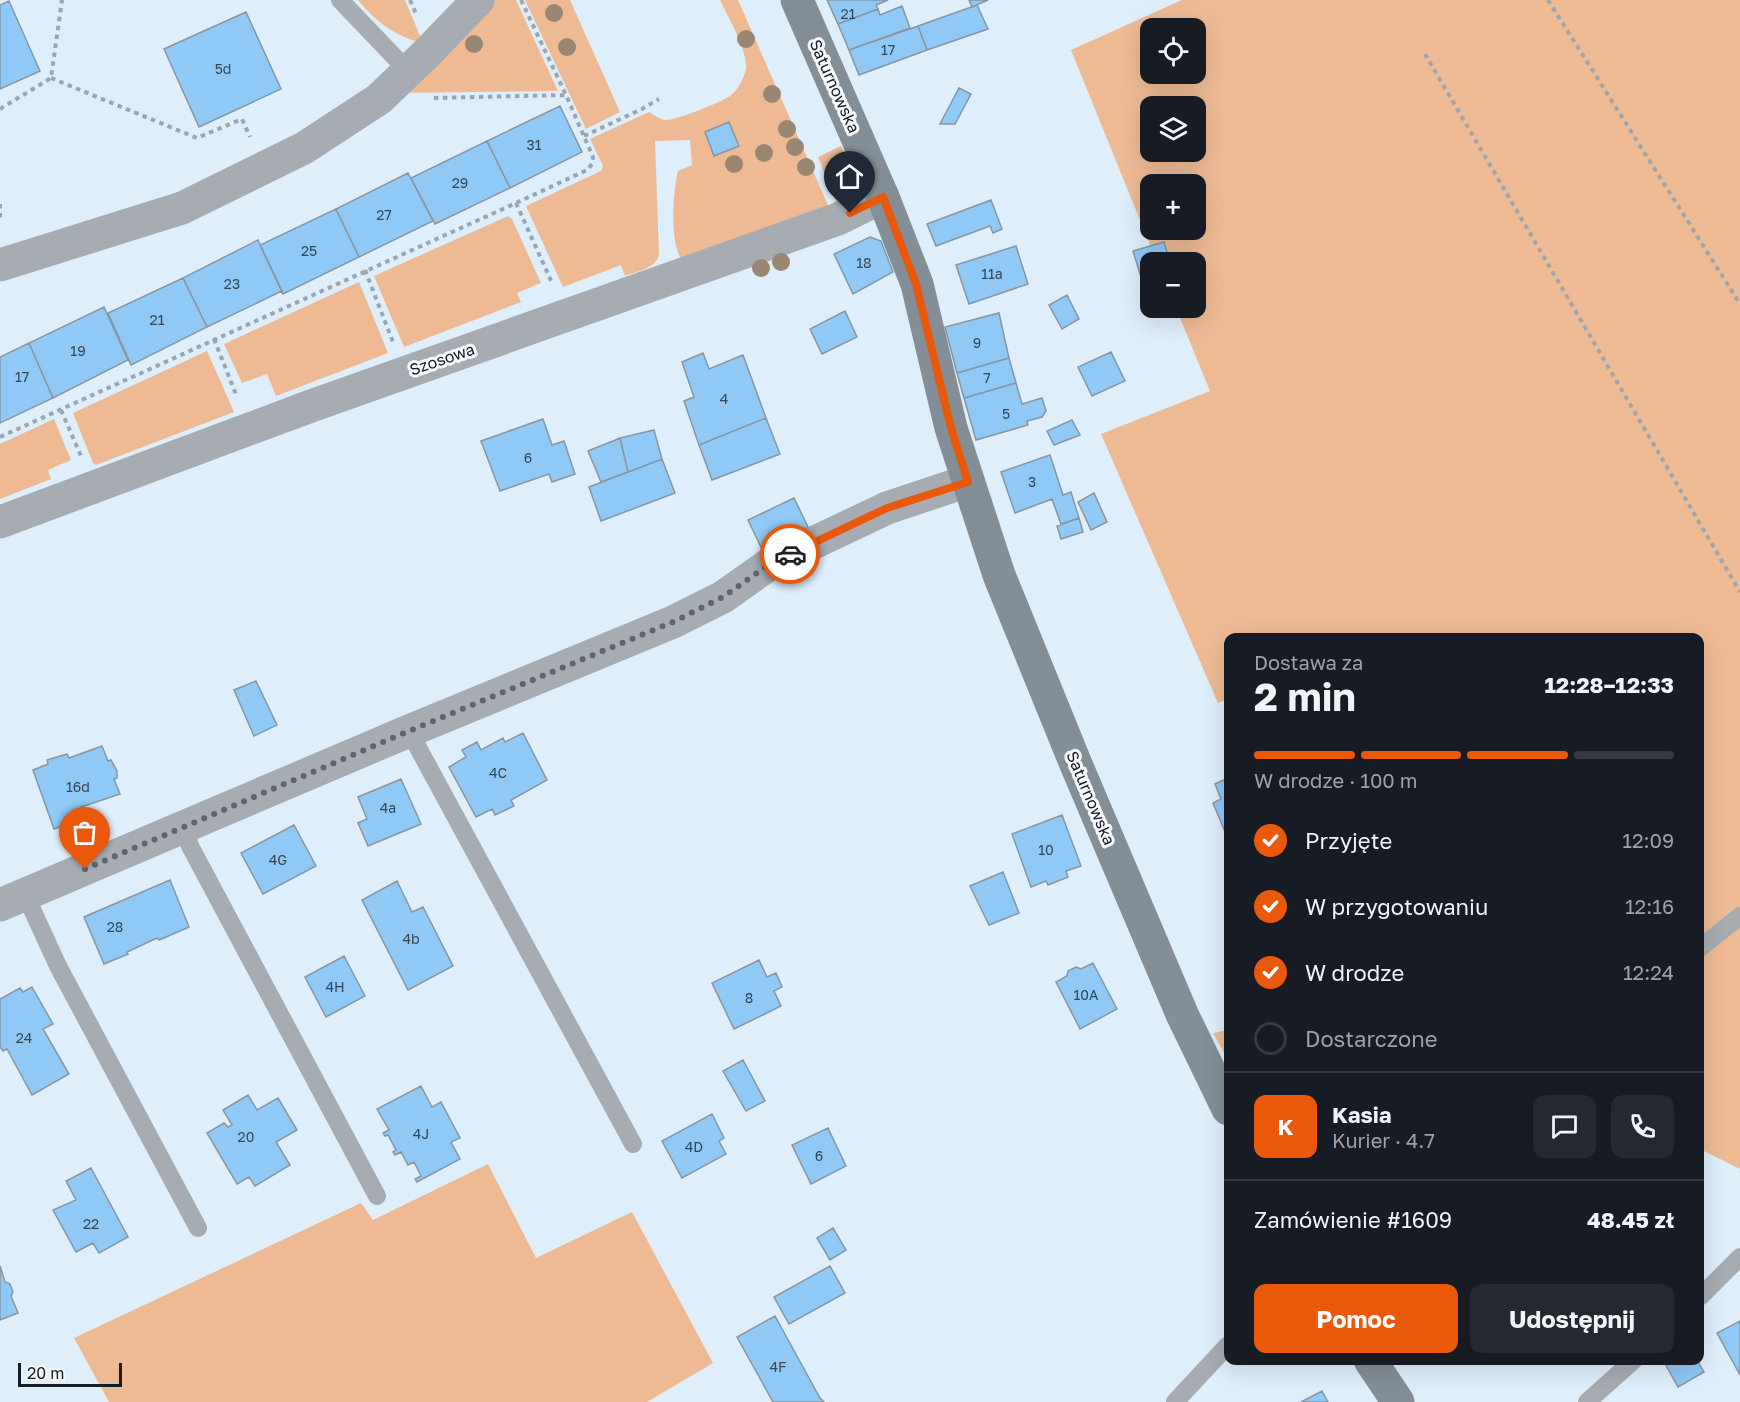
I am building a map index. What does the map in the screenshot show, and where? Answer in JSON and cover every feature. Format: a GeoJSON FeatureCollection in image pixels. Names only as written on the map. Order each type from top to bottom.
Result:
{"type":"FeatureCollection","features":[{"type":"Feature","properties":{"kind":"street"},"geometry":{"type":"LineString","coordinates":[[0,265],[182,208],[304,148],[379,99],[478,0]]}},
{"type":"Feature","properties":{"kind":"street","name":"Saturnowska"},"geometry":{"type":"LineString","coordinates":[[797,0],[883,197],[916,284],[951,428],[999,575],[1075,762],[1182,1014],[1224,1094]]}},
{"type":"Feature","properties":{"kind":"street","name":"Szosowa"},"geometry":{"type":"LineString","coordinates":[[0,522],[405,372],[838,219],[883,197]]}},
{"type":"Feature","properties":{"kind":"street"},"geometry":{"type":"LineString","coordinates":[[13,899],[673,622],[723,597],[771,563],[887,508],[968,482]]}},
{"type":"Feature","properties":{"kind":"street"},"geometry":{"type":"LineString","coordinates":[[1373,1365],[1398,1402]]}},
{"type":"Feature","properties":{"kind":"lane"},"geometry":{"type":"LineString","coordinates":[[340,0],[408,71]]}},
{"type":"Feature","properties":{"kind":"lane"},"geometry":{"type":"LineString","coordinates":[[409,731],[633,1144]]}},
{"type":"Feature","properties":{"kind":"lane"},"geometry":{"type":"LineString","coordinates":[[184,827],[190,846],[377,1196]]}},
{"type":"Feature","properties":{"kind":"lane"},"geometry":{"type":"LineString","coordinates":[[13,899],[58,966],[198,1228]]}},
{"type":"Feature","properties":{"kind":"lane"},"geometry":{"type":"LineString","coordinates":[[1704,945],[1740,916]]}},
{"type":"Feature","properties":{"kind":"lane"},"geometry":{"type":"LineString","coordinates":[[1704,1293],[1740,1257]]}},
{"type":"Feature","properties":{"kind":"lane"},"geometry":{"type":"LineString","coordinates":[[1175,1402],[1224,1349]]}},
{"type":"Feature","properties":{"kind":"lane"},"geometry":{"type":"LineString","coordinates":[[1587,1402],[1628,1365]]}},
{"type":"Feature","properties":{"kind":"path"},"geometry":{"type":"LineString","coordinates":[[51,78],[62,0]]}},
{"type":"Feature","properties":{"kind":"path"},"geometry":{"type":"LineString","coordinates":[[0,437],[587,170],[592,164],[593,157],[521,0]]}},
{"type":"Feature","properties":{"kind":"path"},"geometry":{"type":"LineString","coordinates":[[1548,0],[1740,304]]}},
{"type":"Feature","properties":{"kind":"path"},"geometry":{"type":"LineString","coordinates":[[1425,54],[1740,592]]}},
{"type":"Feature","properties":{"kind":"path"},"geometry":{"type":"LineString","coordinates":[[0,109],[51,78]]}},
{"type":"Feature","properties":{"kind":"path"},"geometry":{"type":"LineString","coordinates":[[51,78],[197,138],[242,119],[263,169]]}},
{"type":"Feature","properties":{"kind":"path"},"geometry":{"type":"LineString","coordinates":[[379,99],[566,95]]}},
{"type":"Feature","properties":{"kind":"path"},"geometry":{"type":"LineString","coordinates":[[584,136],[659,99]]}},
{"type":"Feature","properties":{"kind":"path"},"geometry":{"type":"LineString","coordinates":[[516,203],[566,315]]}},
{"type":"Feature","properties":{"kind":"path"},"geometry":{"type":"LineString","coordinates":[[0,204],[0,221]]}},
{"type":"Feature","properties":{"kind":"path"},"geometry":{"type":"LineString","coordinates":[[366,270],[405,372]]}},
{"type":"Feature","properties":{"kind":"path"},"geometry":{"type":"LineString","coordinates":[[214,339],[250,429]]}},
{"type":"Feature","properties":{"kind":"path"},"geometry":{"type":"LineString","coordinates":[[61,410],[94,487]]}},
{"type":"Feature","properties":{"kind":"shaded area"},"geometry":{"type":"Polygon","coordinates":[[[358,0],[405,0],[423,43],[387,28],[358,0]]]}},
{"type":"Feature","properties":{"kind":"shaded area"},"geometry":{"type":"Polygon","coordinates":[[[491,0],[516,0],[558,91],[397,93],[491,0]]]}},
{"type":"Feature","properties":{"kind":"shaded area"},"geometry":{"type":"Polygon","coordinates":[[[525,0],[570,0],[620,112],[586,129],[525,0]]]}},
{"type":"Feature","properties":{"kind":"shaded area"},"geometry":{"type":"Polygon","coordinates":[[[720,0],[738,0],[831,212],[682,260],[675,241],[674,204],[678,171],[692,165],[690,140],[655,141],[659,254],[657,259],[646,269],[625,276],[621,265],[563,287],[526,206],[601,171],[603,166],[590,139],[649,112],[661,119],[670,120],[725,99],[733,93],[744,76],[746,62],[737,34],[720,0]]]}},
{"type":"Feature","properties":{"kind":"shaded area"},"geometry":{"type":"Polygon","coordinates":[[[1182,0],[1740,0],[1740,1169],[1704,1151],[1704,633],[1224,633],[1224,701],[1218,703],[1101,434],[1210,391],[1180,318],[1206,318],[1206,252],[1153,252],[1148,240],[1206,240],[1206,174],[1140,174],[1140,220],[1071,50],[1140,19],[1140,84],[1206,84],[1206,18],[1142,18],[1182,0]]]}},
{"type":"Feature","properties":{"kind":"shaded area"},"geometry":{"type":"Polygon","coordinates":[[[841,146],[853,173],[856,188],[852,201],[839,209],[818,157],[841,146]]]}},
{"type":"Feature","properties":{"kind":"shaded area"},"geometry":{"type":"Polygon","coordinates":[[[508,216],[512,219],[541,283],[517,293],[521,302],[404,347],[374,276],[508,216]]]}},
{"type":"Feature","properties":{"kind":"shaded area"},"geometry":{"type":"Polygon","coordinates":[[[359,282],[388,353],[276,396],[267,374],[242,383],[224,344],[359,282]]]}},
{"type":"Feature","properties":{"kind":"shaded area"},"geometry":{"type":"Polygon","coordinates":[[[207,351],[234,412],[96,465],[93,463],[73,413],[207,351]]]}},
{"type":"Feature","properties":{"kind":"shaded area"},"geometry":{"type":"Polygon","coordinates":[[[54,419],[71,460],[48,470],[51,479],[0,499],[0,444],[54,419]]]}},
{"type":"Feature","properties":{"kind":"shaded area"},"geometry":{"type":"Polygon","coordinates":[[[1224,1031],[1224,1053],[1213,1033],[1224,1031]]]}},
{"type":"Feature","properties":{"kind":"shaded area"},"geometry":{"type":"Polygon","coordinates":[[[488,1164],[536,1258],[632,1212],[713,1363],[647,1402],[109,1402],[74,1338],[361,1203],[373,1220],[488,1164]]]}},
{"type":"Feature","properties":{"kind":"building"},"geometry":{"type":"Polygon","coordinates":[[[827,0],[888,0],[876,5],[878,9],[838,24],[827,0]]]}},
{"type":"Feature","properties":{"kind":"building"},"geometry":{"type":"Polygon","coordinates":[[[969,0],[988,0],[972,7],[969,0]]]}},
{"type":"Feature","properties":{"kind":"building"},"geometry":{"type":"Polygon","coordinates":[[[9,1],[40,71],[0,89],[0,5],[9,1]]]}},
{"type":"Feature","properties":{"kind":"building"},"geometry":{"type":"Polygon","coordinates":[[[977,5],[988,29],[927,50],[918,26],[977,5]]]}},
{"type":"Feature","properties":{"kind":"building"},"geometry":{"type":"Polygon","coordinates":[[[902,6],[910,28],[849,50],[838,24],[878,9],[880,15],[902,6]]]}},
{"type":"Feature","properties":{"kind":"building"},"geometry":{"type":"Polygon","coordinates":[[[246,12],[281,89],[199,127],[164,49],[246,12]]]}},
{"type":"Feature","properties":{"kind":"building"},"geometry":{"type":"Polygon","coordinates":[[[918,26],[927,50],[859,75],[849,50],[918,26]]]}},
{"type":"Feature","properties":{"kind":"building"},"geometry":{"type":"Polygon","coordinates":[[[959,88],[971,94],[955,124],[940,124],[959,88]]]}},
{"type":"Feature","properties":{"kind":"building"},"geometry":{"type":"Polygon","coordinates":[[[560,106],[582,152],[510,188],[487,141],[560,106]]]}},
{"type":"Feature","properties":{"kind":"building"},"geometry":{"type":"Polygon","coordinates":[[[729,122],[739,146],[714,156],[705,132],[729,122]]]}},
{"type":"Feature","properties":{"kind":"building"},"geometry":{"type":"Polygon","coordinates":[[[487,141],[510,188],[435,224],[411,178],[487,141]]]}},
{"type":"Feature","properties":{"kind":"building"},"geometry":{"type":"Polygon","coordinates":[[[408,173],[433,221],[359,257],[336,209],[408,173]]]}},
{"type":"Feature","properties":{"kind":"building"},"geometry":{"type":"Polygon","coordinates":[[[991,200],[1002,229],[993,233],[990,226],[936,246],[927,224],[991,200]]]}},
{"type":"Feature","properties":{"kind":"building"},"geometry":{"type":"Polygon","coordinates":[[[336,209],[359,257],[283,294],[260,245],[336,209]]]}},
{"type":"Feature","properties":{"kind":"building"},"geometry":{"type":"Polygon","coordinates":[[[870,237],[881,241],[893,272],[853,294],[834,254],[870,237]]]}},
{"type":"Feature","properties":{"kind":"building"},"geometry":{"type":"Polygon","coordinates":[[[258,240],[282,291],[207,327],[183,278],[258,240]]]}},
{"type":"Feature","properties":{"kind":"building"},"geometry":{"type":"Polygon","coordinates":[[[1164,242],[1167,252],[1140,252],[1140,274],[1133,251],[1164,242]]]}},
{"type":"Feature","properties":{"kind":"building"},"geometry":{"type":"Polygon","coordinates":[[[1016,246],[1028,284],[969,304],[956,265],[1016,246]]]}},
{"type":"Feature","properties":{"kind":"building"},"geometry":{"type":"Polygon","coordinates":[[[183,278],[207,327],[131,365],[108,313],[183,278]]]}},
{"type":"Feature","properties":{"kind":"building"},"geometry":{"type":"Polygon","coordinates":[[[1067,295],[1079,319],[1062,329],[1049,305],[1067,295]]]}},
{"type":"Feature","properties":{"kind":"building"},"geometry":{"type":"Polygon","coordinates":[[[104,307],[128,360],[53,398],[29,343],[104,307]]]}},
{"type":"Feature","properties":{"kind":"building"},"geometry":{"type":"Polygon","coordinates":[[[845,311],[857,337],[822,354],[810,329],[845,311]]]}},
{"type":"Feature","properties":{"kind":"building"},"geometry":{"type":"Polygon","coordinates":[[[999,313],[1009,358],[957,373],[945,327],[999,313]]]}},
{"type":"Feature","properties":{"kind":"building"},"geometry":{"type":"Polygon","coordinates":[[[29,343],[53,398],[0,423],[0,357],[29,343]]]}},
{"type":"Feature","properties":{"kind":"building"},"geometry":{"type":"Polygon","coordinates":[[[1111,352],[1125,381],[1092,396],[1078,367],[1111,352]]]}},
{"type":"Feature","properties":{"kind":"building"},"geometry":{"type":"Polygon","coordinates":[[[703,353],[709,369],[743,355],[766,418],[699,445],[684,401],[694,397],[682,362],[703,353]]]}},
{"type":"Feature","properties":{"kind":"building"},"geometry":{"type":"Polygon","coordinates":[[[1009,358],[1016,383],[964,398],[957,373],[1009,358]]]}},
{"type":"Feature","properties":{"kind":"building"},"geometry":{"type":"Polygon","coordinates":[[[1016,383],[1022,404],[1042,398],[1046,411],[1042,417],[1027,421],[1028,425],[976,440],[964,398],[1016,383]]]}},
{"type":"Feature","properties":{"kind":"building"},"geometry":{"type":"Polygon","coordinates":[[[766,418],[780,454],[712,480],[699,445],[766,418]]]}},
{"type":"Feature","properties":{"kind":"building"},"geometry":{"type":"Polygon","coordinates":[[[543,419],[552,445],[564,441],[575,474],[552,482],[549,474],[500,491],[481,441],[543,419]]]}},
{"type":"Feature","properties":{"kind":"building"},"geometry":{"type":"Polygon","coordinates":[[[1072,420],[1080,435],[1054,445],[1047,431],[1072,420]]]}},
{"type":"Feature","properties":{"kind":"building"},"geometry":{"type":"Polygon","coordinates":[[[654,430],[662,459],[628,472],[620,438],[654,430]]]}},
{"type":"Feature","properties":{"kind":"building"},"geometry":{"type":"Polygon","coordinates":[[[620,438],[628,472],[601,482],[588,451],[620,438]]]}},
{"type":"Feature","properties":{"kind":"building"},"geometry":{"type":"Polygon","coordinates":[[[1050,455],[1063,495],[1071,492],[1079,518],[1061,524],[1052,499],[1015,513],[1001,472],[1050,455]]]}},
{"type":"Feature","properties":{"kind":"building"},"geometry":{"type":"Polygon","coordinates":[[[662,459],[675,493],[601,521],[589,487],[662,459]]]}},
{"type":"Feature","properties":{"kind":"building"},"geometry":{"type":"Polygon","coordinates":[[[1094,493],[1107,522],[1091,530],[1078,502],[1094,493]]]}},
{"type":"Feature","properties":{"kind":"building"},"geometry":{"type":"Polygon","coordinates":[[[794,498],[808,527],[762,549],[748,520],[794,498]]]}},
{"type":"Feature","properties":{"kind":"building"},"geometry":{"type":"Polygon","coordinates":[[[1079,518],[1083,532],[1061,539],[1057,526],[1079,518]]]}},
{"type":"Feature","properties":{"kind":"building"},"geometry":{"type":"Polygon","coordinates":[[[256,681],[277,725],[254,736],[234,690],[256,681]]]}},
{"type":"Feature","properties":{"kind":"building"},"geometry":{"type":"Polygon","coordinates":[[[523,733],[547,780],[511,800],[514,806],[495,815],[492,809],[476,817],[449,767],[466,757],[462,750],[477,742],[481,750],[503,738],[505,742],[523,733]]]}},
{"type":"Feature","properties":{"kind":"building"},"geometry":{"type":"Polygon","coordinates":[[[102,746],[108,761],[111,760],[117,771],[117,778],[114,779],[120,794],[81,807],[85,818],[54,829],[33,770],[48,764],[47,760],[67,754],[69,758],[102,746]]]}},
{"type":"Feature","properties":{"kind":"building"},"geometry":{"type":"Polygon","coordinates":[[[401,779],[421,824],[368,846],[358,823],[367,819],[358,797],[401,779]]]}},
{"type":"Feature","properties":{"kind":"building"},"geometry":{"type":"Polygon","coordinates":[[[1224,780],[1224,829],[1213,803],[1221,799],[1215,784],[1224,780]]]}},
{"type":"Feature","properties":{"kind":"building"},"geometry":{"type":"Polygon","coordinates":[[[1062,815],[1081,866],[1066,871],[1068,877],[1048,885],[1046,881],[1031,887],[1012,834],[1062,815]]]}},
{"type":"Feature","properties":{"kind":"building"},"geometry":{"type":"Polygon","coordinates":[[[294,825],[316,866],[263,894],[241,853],[294,825]]]}},
{"type":"Feature","properties":{"kind":"building"},"geometry":{"type":"Polygon","coordinates":[[[1003,872],[1019,913],[989,925],[970,886],[1003,872]]]}},
{"type":"Feature","properties":{"kind":"building"},"geometry":{"type":"Polygon","coordinates":[[[170,880],[189,927],[159,940],[157,938],[104,964],[84,917],[170,880]]]}},
{"type":"Feature","properties":{"kind":"building"},"geometry":{"type":"Polygon","coordinates":[[[397,881],[412,912],[423,907],[453,966],[408,990],[362,900],[397,881]]]}},
{"type":"Feature","properties":{"kind":"building"},"geometry":{"type":"Polygon","coordinates":[[[344,956],[365,996],[326,1017],[305,977],[344,956]]]}},
{"type":"Feature","properties":{"kind":"building"},"geometry":{"type":"Polygon","coordinates":[[[759,960],[767,977],[776,973],[782,987],[774,991],[781,1006],[734,1029],[712,983],[759,960]]]}},
{"type":"Feature","properties":{"kind":"building"},"geometry":{"type":"Polygon","coordinates":[[[1093,963],[1117,1009],[1080,1029],[1056,982],[1067,976],[1068,971],[1076,967],[1081,969],[1093,963]]]}},
{"type":"Feature","properties":{"kind":"building"},"geometry":{"type":"Polygon","coordinates":[[[32,987],[53,1024],[43,1029],[69,1074],[32,1095],[7,1049],[3,1051],[0,1047],[0,999],[20,988],[23,992],[32,987]]]}},
{"type":"Feature","properties":{"kind":"building"},"geometry":{"type":"Polygon","coordinates":[[[743,1060],[765,1101],[746,1111],[723,1071],[743,1060]]]}},
{"type":"Feature","properties":{"kind":"building"},"geometry":{"type":"Polygon","coordinates":[[[421,1086],[432,1107],[441,1102],[460,1138],[451,1142],[460,1159],[417,1182],[415,1179],[421,1176],[414,1162],[408,1165],[401,1152],[395,1155],[393,1152],[396,1150],[388,1135],[385,1136],[383,1133],[389,1130],[377,1109],[421,1086]]]}},
{"type":"Feature","properties":{"kind":"building"},"geometry":{"type":"Polygon","coordinates":[[[248,1095],[257,1110],[278,1098],[297,1130],[276,1142],[290,1165],[255,1186],[249,1177],[237,1184],[207,1133],[224,1123],[228,1127],[232,1125],[223,1110],[248,1095]]]}},
{"type":"Feature","properties":{"kind":"building"},"geometry":{"type":"Polygon","coordinates":[[[712,1114],[724,1138],[719,1141],[726,1154],[682,1178],[662,1141],[712,1114]]]}},
{"type":"Feature","properties":{"kind":"building"},"geometry":{"type":"Polygon","coordinates":[[[828,1128],[846,1166],[811,1184],[792,1145],[828,1128]]]}},
{"type":"Feature","properties":{"kind":"building"},"geometry":{"type":"Polygon","coordinates":[[[91,1168],[128,1237],[99,1253],[93,1243],[76,1252],[53,1210],[76,1200],[66,1181],[91,1168]]]}},
{"type":"Feature","properties":{"kind":"building"},"geometry":{"type":"Polygon","coordinates":[[[833,1228],[846,1250],[830,1260],[817,1238],[833,1228]]]}},
{"type":"Feature","properties":{"kind":"building"},"geometry":{"type":"Polygon","coordinates":[[[0,1266],[5,1282],[10,1284],[13,1292],[11,1296],[18,1313],[0,1320],[0,1266]]]}},
{"type":"Feature","properties":{"kind":"building"},"geometry":{"type":"Polygon","coordinates":[[[830,1266],[845,1293],[789,1324],[774,1297],[830,1266]]]}},
{"type":"Feature","properties":{"kind":"building"},"geometry":{"type":"Polygon","coordinates":[[[775,1316],[824,1402],[773,1402],[737,1337],[775,1316]]]}},
{"type":"Feature","properties":{"kind":"building"},"geometry":{"type":"Polygon","coordinates":[[[1740,1321],[1740,1375],[1717,1333],[1740,1321]]]}},
{"type":"Feature","properties":{"kind":"building"},"geometry":{"type":"Polygon","coordinates":[[[1666,1365],[1700,1365],[1704,1372],[1678,1387],[1666,1365]]]}},
{"type":"Feature","properties":{"kind":"building"},"geometry":{"type":"Polygon","coordinates":[[[1322,1391],[1328,1402],[1301,1402],[1322,1391]]]}},
{"type":"Feature","properties":{"kind":"way so far"},"geometry":{"type":"LineString","coordinates":[[85,869],[673,622],[723,597],[771,563],[790,554]]}},
{"type":"Feature","properties":{"kind":"route"},"geometry":{"type":"LineString","coordinates":[[790,554],[887,508],[968,482],[951,428],[916,284],[883,197],[850,213]]}}]}
